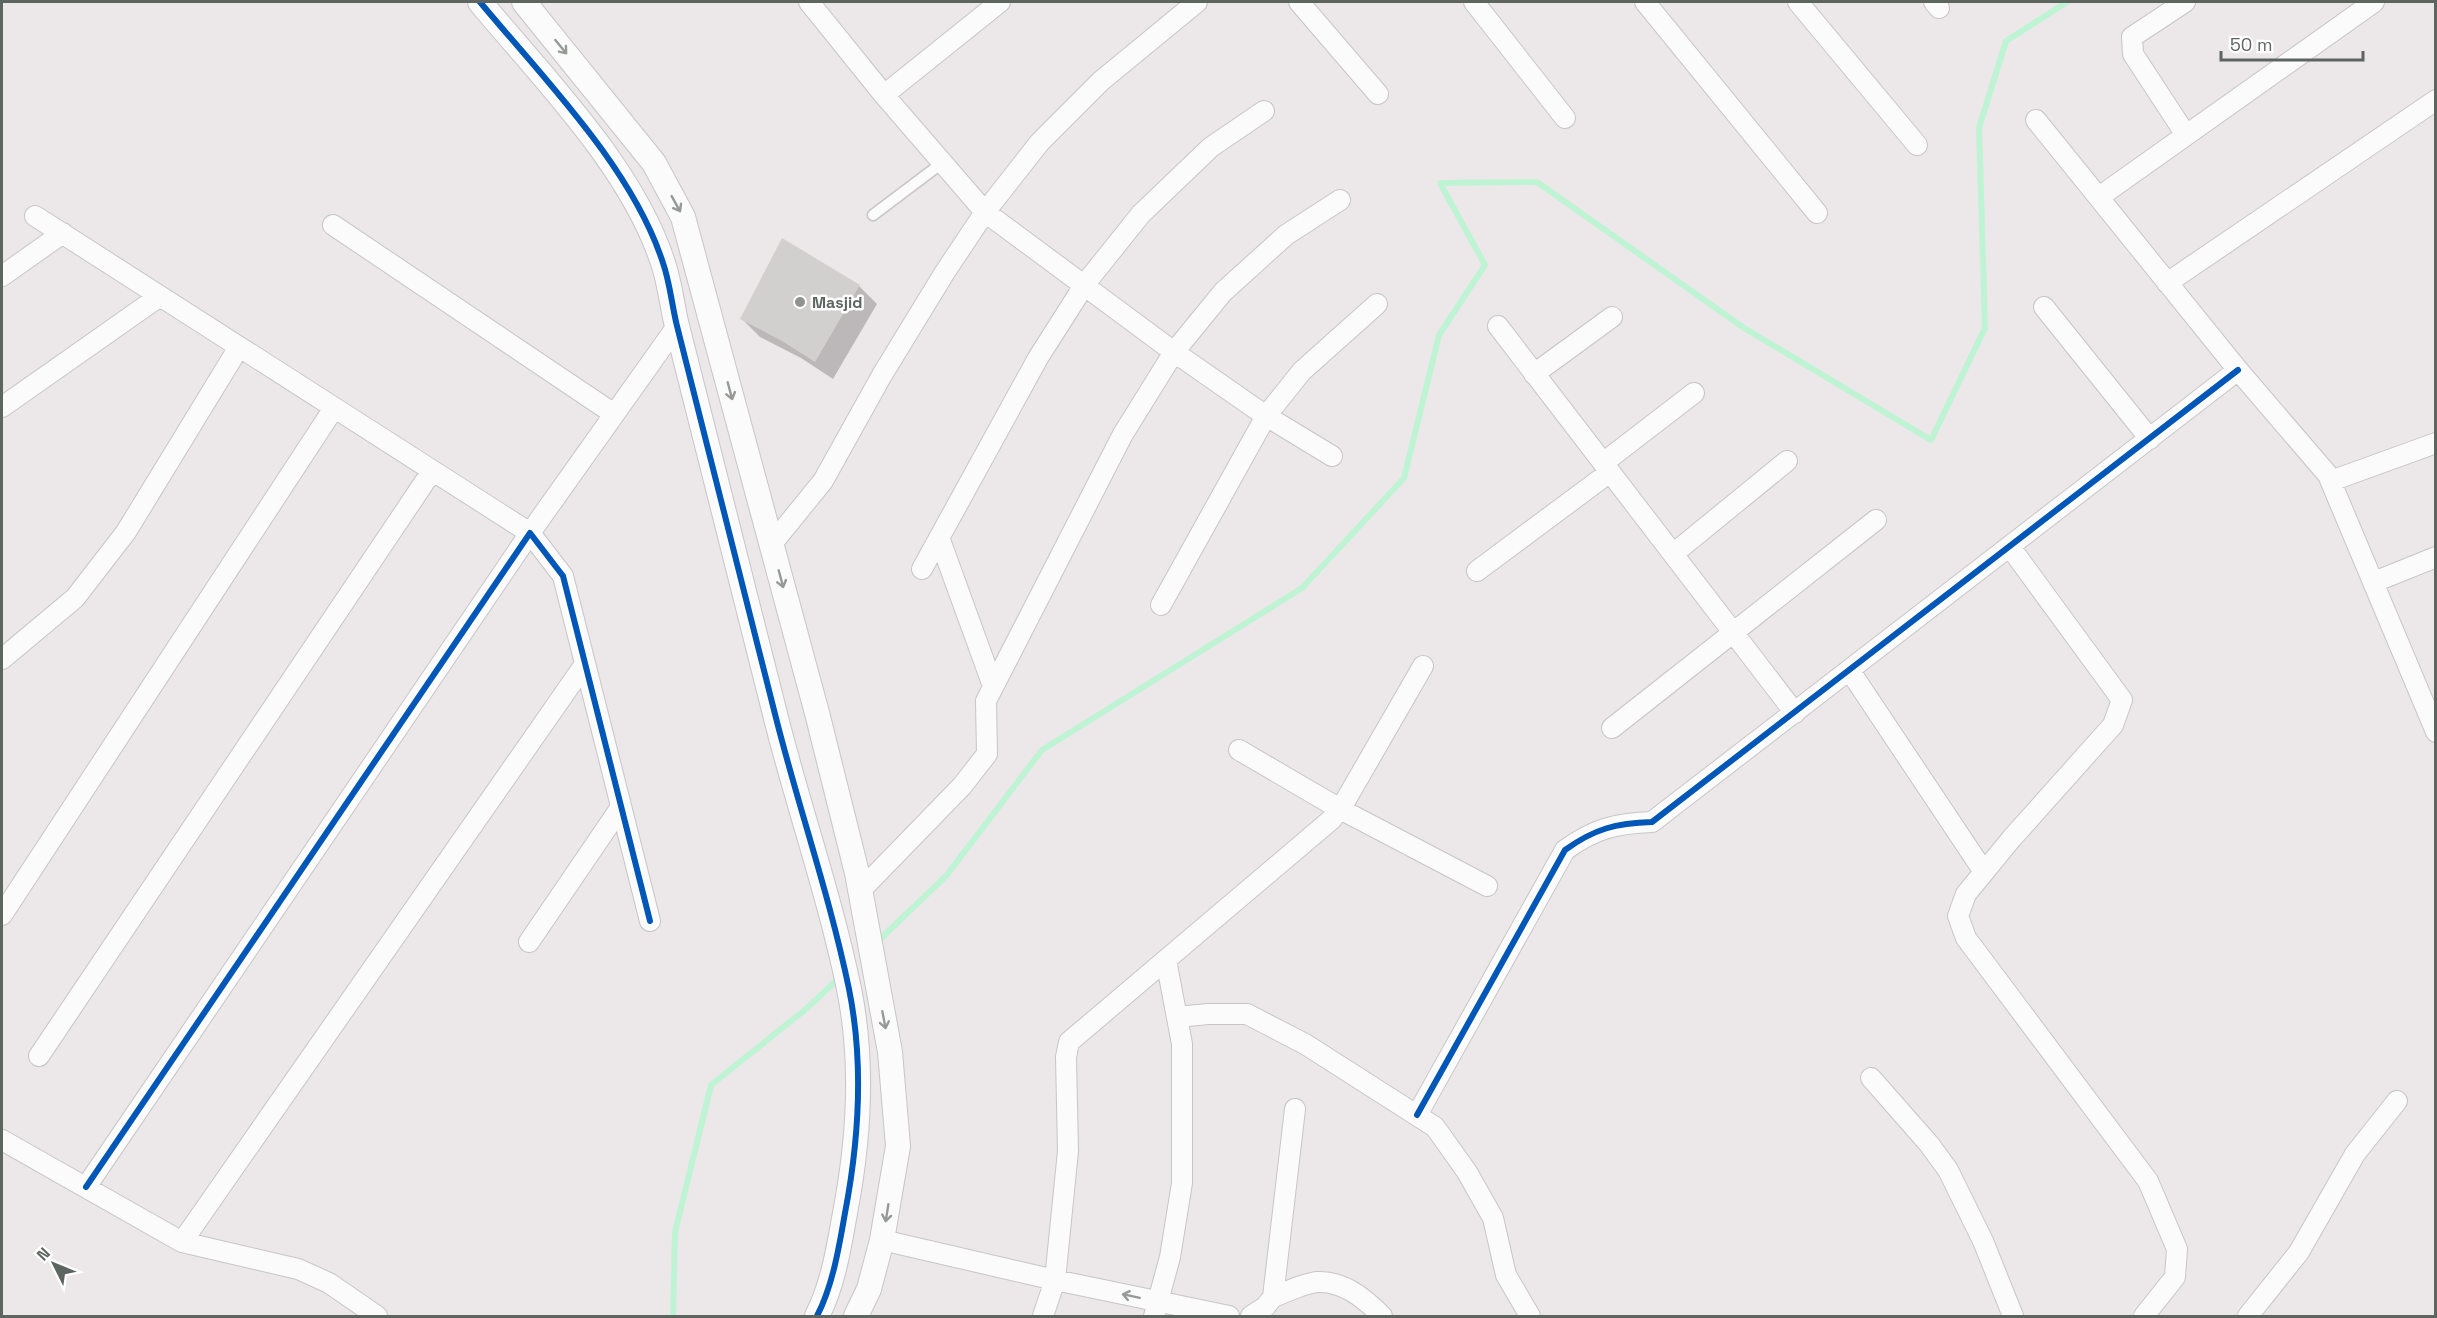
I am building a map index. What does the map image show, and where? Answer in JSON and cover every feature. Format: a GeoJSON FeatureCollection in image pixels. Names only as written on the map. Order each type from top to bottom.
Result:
{"type":"FeatureCollection","features":[{"type":"Feature","properties":{"kind":"street"},"geometry":{"type":"LineString","coordinates":[[480,2],[600,146],[640,212],[664,263],[676,326],[777,722],[838,940],[848,986],[856,1053],[858,1115],[851,1179],[837,1257],[817,1317]]}},
{"type":"Feature","properties":{"kind":"street"},"geometry":{"type":"LineString","coordinates":[[524,2],[654,163],[683,217],[817,713],[862,900],[890,1052],[898,1146],[882,1240],[869,1289],[856,1317]]}},
{"type":"Feature","properties":{"kind":"street"},"geometry":{"type":"LineString","coordinates":[[884,95],[1000,2]]}},
{"type":"Feature","properties":{"kind":"street"},"geometry":{"type":"LineString","coordinates":[[771,545],[823,481],[887,366],[985,212],[1040,142],[1101,81],[1197,2]]}},
{"type":"Feature","properties":{"kind":"street"},"geometry":{"type":"LineString","coordinates":[[1299,2],[1378,94]]}},
{"type":"Feature","properties":{"kind":"street"},"geometry":{"type":"LineString","coordinates":[[1474,2],[1565,118]]}},
{"type":"Feature","properties":{"kind":"street"},"geometry":{"type":"LineString","coordinates":[[1645,2],[1818,213]]}},
{"type":"Feature","properties":{"kind":"street"},"geometry":{"type":"LineString","coordinates":[[1798,2],[1917,145]]}},
{"type":"Feature","properties":{"kind":"street"},"geometry":{"type":"LineString","coordinates":[[2185,2],[2132,37],[2133,54],[2186,135]]}},
{"type":"Feature","properties":{"kind":"street"},"geometry":{"type":"LineString","coordinates":[[2098,197],[2374,2]]}},
{"type":"Feature","properties":{"kind":"street"},"geometry":{"type":"LineString","coordinates":[[816,4],[884,95],[985,212],[1174,352],[1266,416],[1332,456]]}},
{"type":"Feature","properties":{"kind":"street"},"geometry":{"type":"LineString","coordinates":[[2167,283],[2436,100]]}},
{"type":"Feature","properties":{"kind":"street"},"geometry":{"type":"LineString","coordinates":[[922,569],[940,540],[1038,358],[1084,284],[1141,214],[1211,147],[1264,111]]}},
{"type":"Feature","properties":{"kind":"street"},"geometry":{"type":"LineString","coordinates":[[2036,120],[2238,370],[2328,475],[2436,732]]}},
{"type":"Feature","properties":{"kind":"street"},"geometry":{"type":"LineString","coordinates":[[862,900],[962,786],[987,754],[986,701],[1123,434],[1174,352],[1223,292],[1286,235],[1340,200]]}},
{"type":"Feature","properties":{"kind":"street"},"geometry":{"type":"LineString","coordinates":[[35,216],[530,533],[563,576],[650,921]]}},
{"type":"Feature","properties":{"kind":"street"},"geometry":{"type":"LineString","coordinates":[[333,225],[614,414]]}},
{"type":"Feature","properties":{"kind":"street"},"geometry":{"type":"LineString","coordinates":[[2,276],[63,233]]}},
{"type":"Feature","properties":{"kind":"street"},"geometry":{"type":"LineString","coordinates":[[2,407],[160,296]]}},
{"type":"Feature","properties":{"kind":"street"},"geometry":{"type":"LineString","coordinates":[[1161,605],[1266,416],[1302,371],[1377,304]]}},
{"type":"Feature","properties":{"kind":"street"},"geometry":{"type":"LineString","coordinates":[[2044,307],[2150,439]]}},
{"type":"Feature","properties":{"kind":"street"},"geometry":{"type":"LineString","coordinates":[[1534,374],[1612,317]]}},
{"type":"Feature","properties":{"kind":"street"},"geometry":{"type":"LineString","coordinates":[[86,1187],[530,533],[676,326]]}},
{"type":"Feature","properties":{"kind":"street"},"geometry":{"type":"LineString","coordinates":[[1498,327],[1795,713]]}},
{"type":"Feature","properties":{"kind":"street"},"geometry":{"type":"LineString","coordinates":[[2,659],[75,598],[126,532],[239,347]]}},
{"type":"Feature","properties":{"kind":"street"},"geometry":{"type":"LineString","coordinates":[[1417,1115],[1565,850],[1587,834],[1627,822],[1652,822],[2238,370]]}},
{"type":"Feature","properties":{"kind":"street"},"geometry":{"type":"LineString","coordinates":[[1477,571],[1606,468],[1694,393]]}},
{"type":"Feature","properties":{"kind":"street"},"geometry":{"type":"LineString","coordinates":[[2,915],[334,408]]}},
{"type":"Feature","properties":{"kind":"street"},"geometry":{"type":"LineString","coordinates":[[2331,481],[2436,443]]}},
{"type":"Feature","properties":{"kind":"street"},"geometry":{"type":"LineString","coordinates":[[1673,555],[1787,461]]}},
{"type":"Feature","properties":{"kind":"street"},"geometry":{"type":"LineString","coordinates":[[39,1056],[432,471]]}},
{"type":"Feature","properties":{"kind":"street"},"geometry":{"type":"LineString","coordinates":[[1612,728],[1876,520]]}},
{"type":"Feature","properties":{"kind":"street"},"geometry":{"type":"LineString","coordinates":[[940,540],[993,686]]}},
{"type":"Feature","properties":{"kind":"street"},"geometry":{"type":"LineString","coordinates":[[2010,547],[2122,700],[2113,725],[2012,838],[1966,894],[1958,916],[1966,938],[2148,1181],[2177,1249],[2175,1278],[2145,1317]]}},
{"type":"Feature","properties":{"kind":"street"},"geometry":{"type":"LineString","coordinates":[[2374,582],[2436,557]]}},
{"type":"Feature","properties":{"kind":"street"},"geometry":{"type":"LineString","coordinates":[[182,1242],[585,664]]}},
{"type":"Feature","properties":{"kind":"street"},"geometry":{"type":"LineString","coordinates":[[1043,1317],[1055,1280],[1068,1151],[1066,1057],[1069,1042],[1332,819],[1423,666]]}},
{"type":"Feature","properties":{"kind":"street"},"geometry":{"type":"LineString","coordinates":[[1850,670],[1984,872]]}},
{"type":"Feature","properties":{"kind":"street"},"geometry":{"type":"LineString","coordinates":[[777,722],[817,713]]}},
{"type":"Feature","properties":{"kind":"street"},"geometry":{"type":"LineString","coordinates":[[1239,750],[1340,809],[1487,886]]}},
{"type":"Feature","properties":{"kind":"street"},"geometry":{"type":"LineString","coordinates":[[529,942],[621,807]]}},
{"type":"Feature","properties":{"kind":"street"},"geometry":{"type":"LineString","coordinates":[[1156,1309],[1170,1257],[1182,1184],[1182,1044],[1166,960]]}},
{"type":"Feature","properties":{"kind":"street"},"geometry":{"type":"LineString","coordinates":[[1177,1017],[1247,1014],[1305,1044],[1435,1127],[1467,1172],[1493,1218],[1506,1275],[1530,1317]]}},
{"type":"Feature","properties":{"kind":"street"},"geometry":{"type":"LineString","coordinates":[[1871,1078],[1929,1144],[1948,1170],[1983,1241],[2013,1317]]}},
{"type":"Feature","properties":{"kind":"street"},"geometry":{"type":"LineString","coordinates":[[2248,1317],[2299,1252],[2355,1154],[2397,1101]]}},
{"type":"Feature","properties":{"kind":"street"},"geometry":{"type":"LineString","coordinates":[[1251,1317],[1265,1307],[1273,1297],[1295,1109]]}},
{"type":"Feature","properties":{"kind":"street"},"geometry":{"type":"LineString","coordinates":[[2,1140],[182,1242],[298,1269],[329,1283],[377,1317]]}},
{"type":"Feature","properties":{"kind":"street"},"geometry":{"type":"LineString","coordinates":[[882,1240],[1055,1280],[1156,1309],[1229,1317]]}},
{"type":"Feature","properties":{"kind":"street"},"geometry":{"type":"LineString","coordinates":[[1273,1297],[1317,1282],[1341,1286],[1366,1300],[1382,1317]]}},
{"type":"Feature","properties":{"kind":"lane"},"geometry":{"type":"LineString","coordinates":[[873,215],[942,163]]}},
{"type":"Feature","properties":{"kind":"building","name":"Masjid"},"geometry":{"type":"Polygon","coordinates":[[[782,238],[860,285],[815,362],[782,341],[740,319],[782,238]]]}},
{"type":"Feature","properties":{"kind":"waterway"},"geometry":{"type":"LineString","coordinates":[[877,942],[946,876],[1042,750],[1302,588],[1404,478],[1439,335],[1485,265],[1440,183],[1537,182],[1744,328],[1931,440],[1985,328],[1979,128],[2006,41],[2067,2]]}},
{"type":"Feature","properties":{"kind":"waterway"},"geometry":{"type":"LineString","coordinates":[[673,1316],[675,1232],[711,1085],[806,1009],[839,978]]}},
{"type":"Feature","properties":{"kind":"cycle path"},"geometry":{"type":"LineString","coordinates":[[480,2],[584,125],[608,158],[649,227],[663,263],[776,718],[833,921],[854,1017],[858,1101],[854,1158],[840,1239],[831,1279],[817,1316]]}},
{"type":"Feature","properties":{"kind":"cycle path"},"geometry":{"type":"LineString","coordinates":[[1417,1115],[1565,850],[1606,828],[1652,822],[2238,370]]}},
{"type":"Feature","properties":{"kind":"cycle path"},"geometry":{"type":"LineString","coordinates":[[86,1187],[530,533],[563,576],[650,921]]}},
{"type":"Feature","properties":{"kind":"place","name":"Masjid"},"geometry":{"type":"Point","coordinates":[800,302]}}]}
